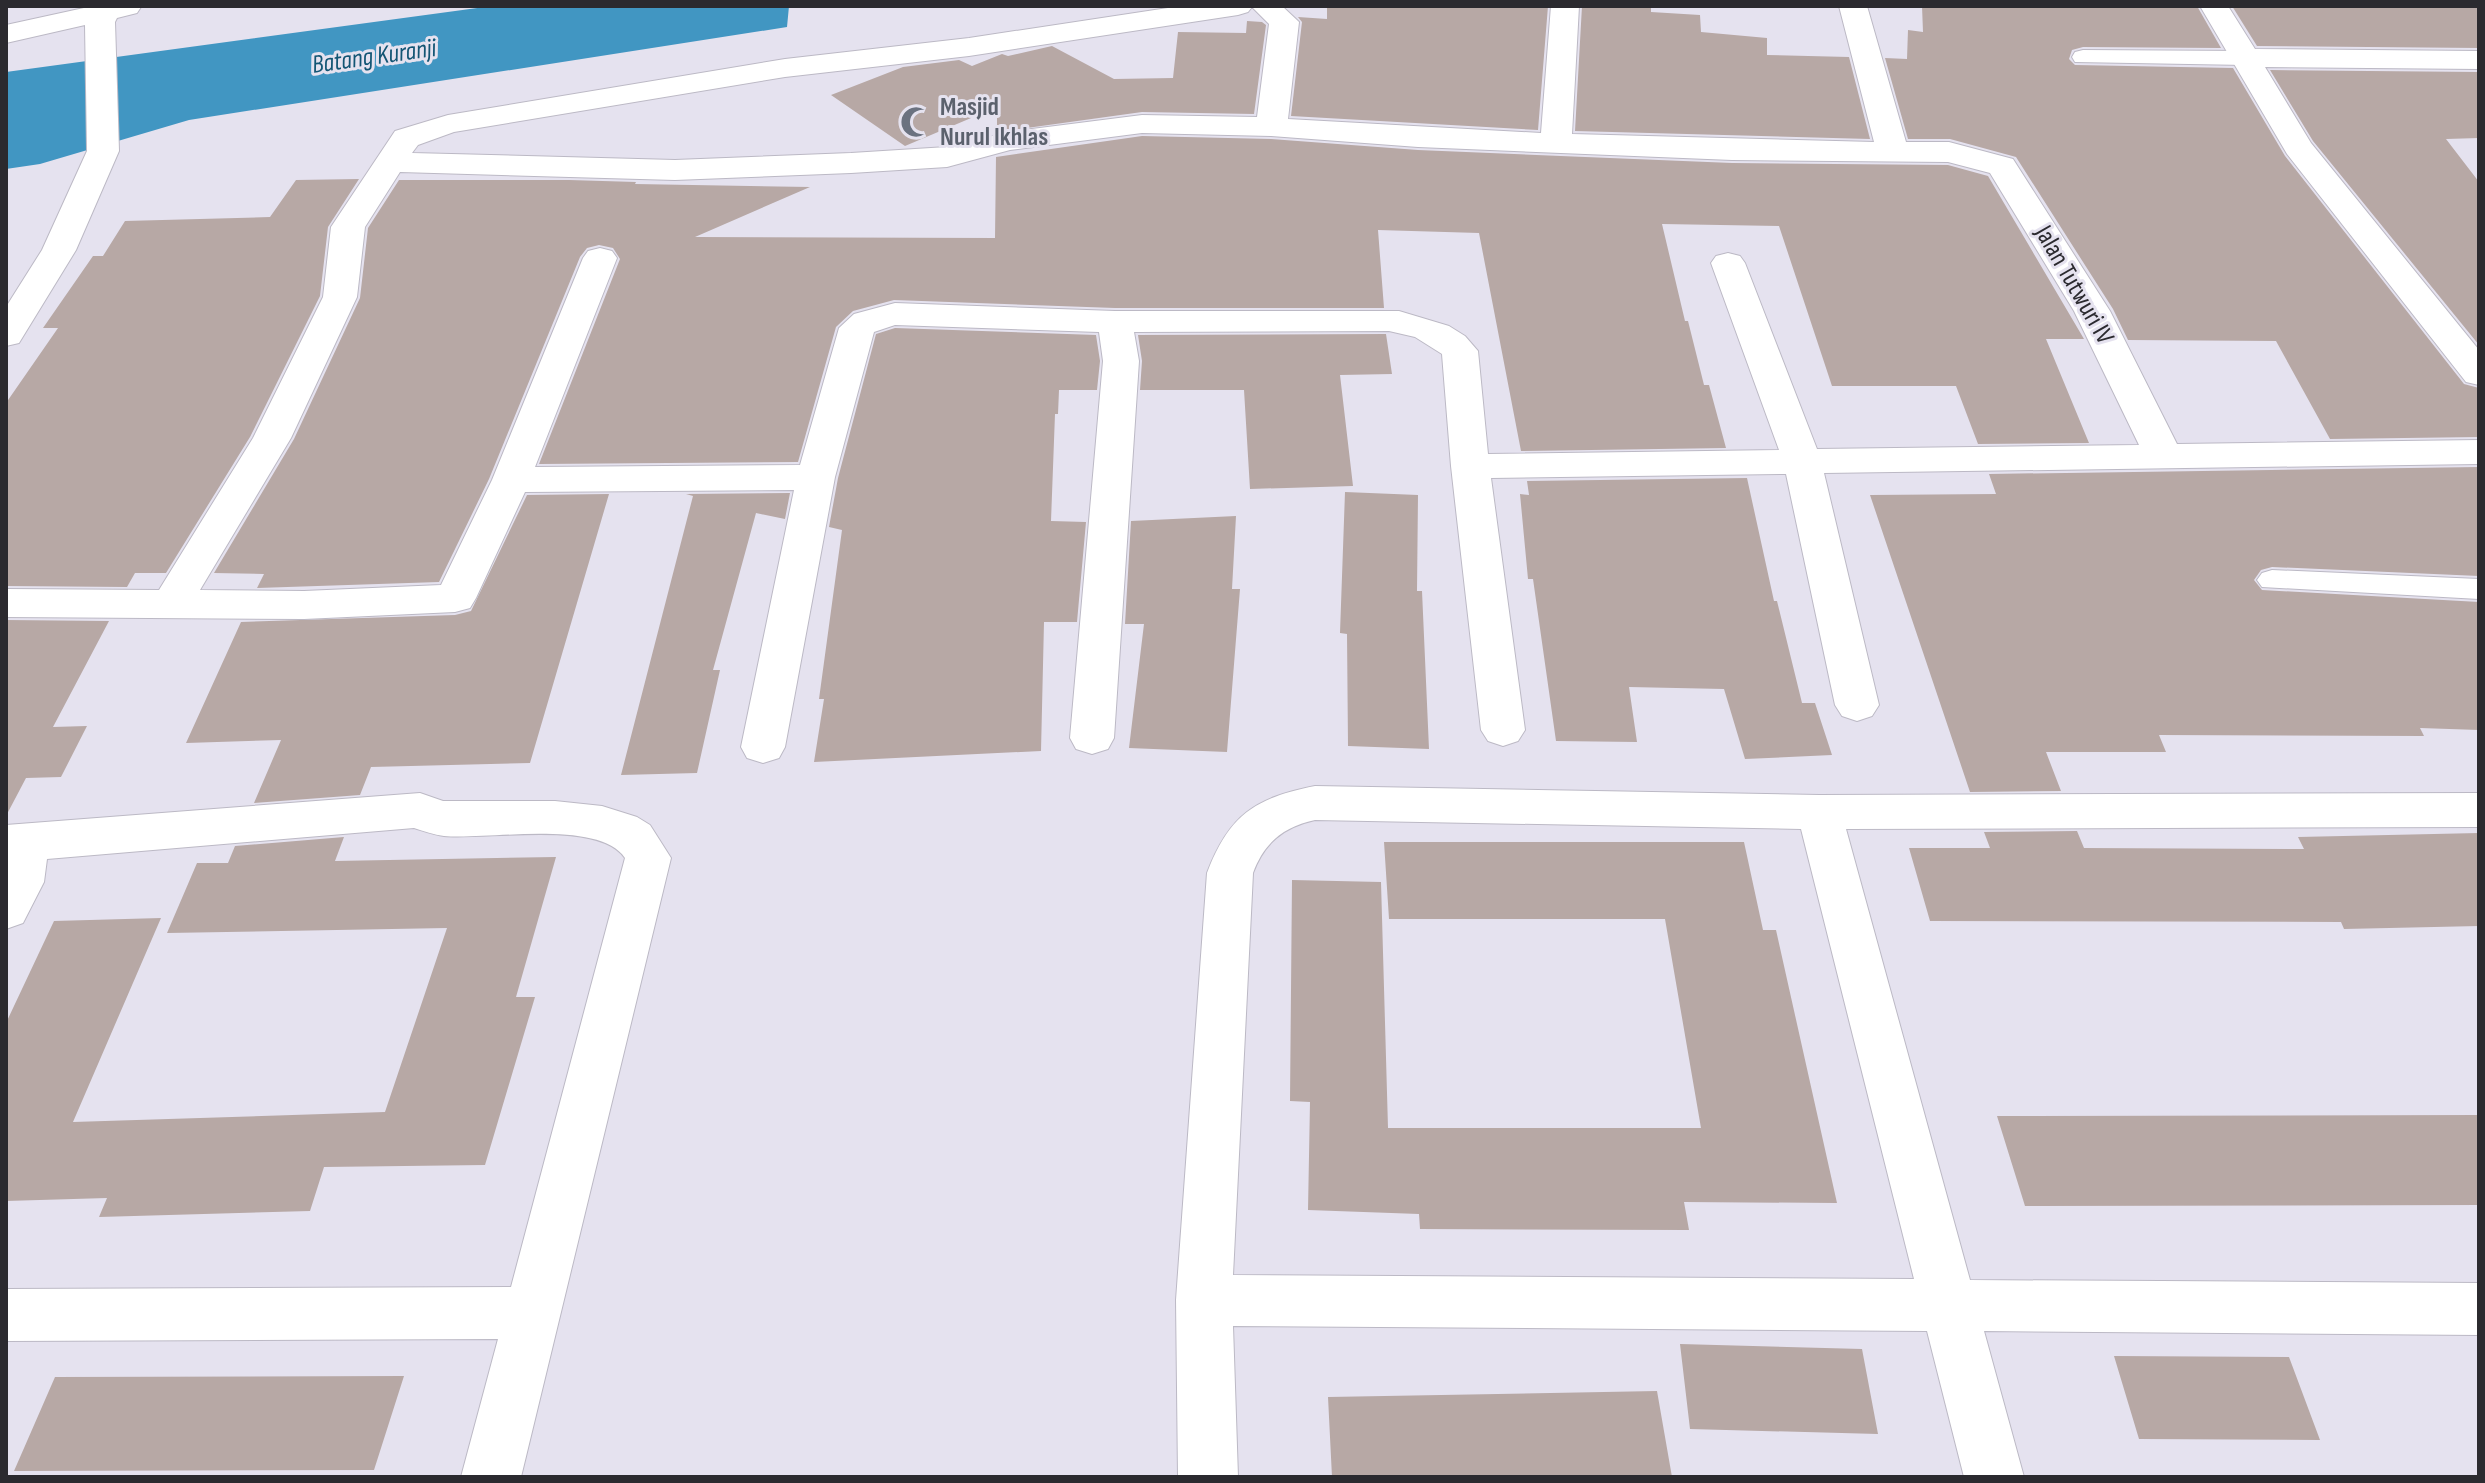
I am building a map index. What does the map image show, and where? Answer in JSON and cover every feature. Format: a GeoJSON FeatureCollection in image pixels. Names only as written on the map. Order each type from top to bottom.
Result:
{"type":"FeatureCollection","features":[{"type":"Feature","properties":{"kind":"street"},"geometry":{"type":"LineString","coordinates":[[6,34],[133,6]]}},
{"type":"Feature","properties":{"kind":"street"},"geometry":{"type":"LineString","coordinates":[[172,603],[272,438],[340,297],[348,227],[406,138],[448,124],[785,68],[969,47],[1238,6]]}},
{"type":"Feature","properties":{"kind":"street"},"geometry":{"type":"LineString","coordinates":[[1265,6],[1284,22],[1271,127]]}},
{"type":"Feature","properties":{"kind":"street"},"geometry":{"type":"LineString","coordinates":[[1556,143],[1565,6]]}},
{"type":"Feature","properties":{"kind":"street"},"geometry":{"type":"LineString","coordinates":[[1853,6],[1892,150]]}},
{"type":"Feature","properties":{"kind":"street"},"geometry":{"type":"LineString","coordinates":[[2214,6],[2298,147],[2479,374]]}},
{"type":"Feature","properties":{"kind":"street"},"geometry":{"type":"LineString","coordinates":[[6,335],[59,250],[103,151],[104,13]]}},
{"type":"Feature","properties":{"kind":"street"},"geometry":{"type":"LineString","coordinates":[[2246,58],[2479,60]]}},
{"type":"Feature","properties":{"kind":"street","name":"Jalan Tutwuri IV"},"geometry":{"type":"LineString","coordinates":[[390,162],[675,170],[947,157],[1009,141],[1112,126],[1271,127],[1732,150],[1949,152],[2002,166],[2092,311],[2164,456]]}},
{"type":"Feature","properties":{"kind":"street"},"geometry":{"type":"LineString","coordinates":[[6,603],[304,605],[455,598],[511,480],[600,258]]}},
{"type":"Feature","properties":{"kind":"street"},"geometry":{"type":"LineString","coordinates":[[1728,263],[1802,461],[1857,705]]}},
{"type":"Feature","properties":{"kind":"street"},"geometry":{"type":"LineString","coordinates":[[763,747],[816,477],[857,328],[866,321],[895,314],[1115,322],[1389,320],[1431,329],[1448,339],[1460,351],[1470,466],[1503,730]]}},
{"type":"Feature","properties":{"kind":"street"},"geometry":{"type":"LineString","coordinates":[[1092,738],[1121,361],[1115,322]]}},
{"type":"Feature","properties":{"kind":"street"},"geometry":{"type":"LineString","coordinates":[[1470,466],[2479,452]]}},
{"type":"Feature","properties":{"kind":"street"},"geometry":{"type":"LineString","coordinates":[[511,480],[816,477]]}},
{"type":"Feature","properties":{"kind":"street"},"geometry":{"type":"LineString","coordinates":[[1208,1477],[1204,1300],[1230,873],[1236,852],[1249,832],[1287,808],[1315,803],[1819,812],[2479,810]]}},
{"type":"Feature","properties":{"kind":"street"},"geometry":{"type":"LineString","coordinates":[[8,843],[420,810],[439,819],[565,819],[617,828],[634,837],[648,858],[491,1477]]}},
{"type":"Feature","properties":{"kind":"street"},"geometry":{"type":"LineString","coordinates":[[1819,812],[1994,1477]]}},
{"type":"Feature","properties":{"kind":"street"},"geometry":{"type":"LineString","coordinates":[[6,910],[26,872],[27,861],[19,848],[8,843]]}},
{"type":"Feature","properties":{"kind":"street"},"geometry":{"type":"LineString","coordinates":[[1204,1300],[2479,1309]]}},
{"type":"Feature","properties":{"kind":"street"},"geometry":{"type":"LineString","coordinates":[[6,1315],[532,1313]]}},
{"type":"Feature","properties":{"kind":"lane"},"geometry":{"type":"LineString","coordinates":[[2083,57],[2246,58]]}},
{"type":"Feature","properties":{"kind":"lane"},"geometry":{"type":"LineString","coordinates":[[2272,580],[2479,589]]}},
{"type":"Feature","properties":{"kind":"water","name":"Batang Kuranji"},"geometry":{"type":"Polygon","coordinates":[[[492,6],[789,6],[787,27],[189,120],[40,164],[6,169],[6,72],[492,6]]]}},
{"type":"Feature","properties":{"kind":"building"},"geometry":{"type":"Polygon","coordinates":[[[1327,6],[1548,6],[1538,130],[1291,116],[1302,22],[1298,17],[1327,19],[1327,6]]]}},
{"type":"Feature","properties":{"kind":"building"},"geometry":{"type":"Polygon","coordinates":[[[1582,6],[1651,6],[1651,12],[1700,15],[1701,32],[1767,38],[1767,55],[1849,57],[1870,139],[1575,131],[1582,6]]]}},
{"type":"Feature","properties":{"kind":"building"},"geometry":{"type":"Polygon","coordinates":[[[1922,6],[2197,6],[2221,48],[2083,47],[2072,50],[2069,59],[2075,65],[2233,68],[2285,156],[2464,384],[2479,388],[2479,437],[2330,439],[2276,341],[2128,340],[2113,309],[2016,157],[1950,139],[1908,139],[1885,58],[1907,59],[1908,30],[1923,32],[1922,6]]]}},
{"type":"Feature","properties":{"kind":"building"},"geometry":{"type":"Polygon","coordinates":[[[2232,6],[2479,6],[2479,48],[2257,46],[2232,6]]]}},
{"type":"Feature","properties":{"kind":"building"},"geometry":{"type":"Polygon","coordinates":[[[1247,21],[1266,25],[1254,114],[1142,112],[997,132],[997,107],[905,146],[831,95],[903,67],[959,60],[972,66],[1002,54],[1008,56],[1052,46],[1114,79],[1173,78],[1178,32],[1246,33],[1247,21]]]}},
{"type":"Feature","properties":{"kind":"building"},"geometry":{"type":"Polygon","coordinates":[[[2270,70],[2479,72],[2479,138],[2446,139],[2479,182],[2479,345],[2313,141],[2270,70]]]}},
{"type":"Feature","properties":{"kind":"building"},"geometry":{"type":"Polygon","coordinates":[[[1142,136],[1271,139],[1418,150],[1732,163],[1948,165],[1988,176],[2084,339],[2046,339],[2089,443],[1978,444],[1956,386],[1832,386],[1779,226],[1662,224],[1685,321],[1688,321],[1704,385],[1709,385],[1726,448],[1521,451],[1479,233],[1378,230],[1384,308],[1115,308],[894,300],[853,311],[836,327],[798,462],[539,464],[620,259],[613,248],[599,245],[587,248],[580,257],[489,479],[439,582],[257,588],[264,574],[214,573],[294,439],[360,298],[368,228],[399,180],[569,180],[810,187],[695,237],[995,238],[996,157],[1142,136]]]}},
{"type":"Feature","properties":{"kind":"building"},"geometry":{"type":"Polygon","coordinates":[[[359,179],[328,227],[320,296],[250,437],[166,573],[135,573],[127,587],[6,586],[6,403],[58,328],[43,328],[93,256],[103,256],[125,221],[270,217],[296,180],[359,179]]]}},
{"type":"Feature","properties":{"kind":"building"},"geometry":{"type":"Polygon","coordinates":[[[895,328],[1096,335],[1100,361],[1097,390],[1059,390],[1058,414],[1055,414],[1051,521],[1086,522],[1077,622],[1044,622],[1041,751],[814,762],[824,699],[819,699],[842,530],[829,527],[838,478],[876,334],[895,328]]]}},
{"type":"Feature","properties":{"kind":"building"},"geometry":{"type":"Polygon","coordinates":[[[1386,334],[1392,374],[1340,375],[1353,486],[1250,489],[1244,390],[1140,390],[1142,361],[1138,335],[1386,334]]]}},
{"type":"Feature","properties":{"kind":"building"},"geometry":{"type":"Polygon","coordinates":[[[2479,467],[2479,576],[2272,567],[2261,570],[2254,580],[2262,590],[2479,602],[2479,730],[2420,728],[2424,736],[2159,735],[2166,752],[2046,752],[2061,791],[1970,792],[1870,495],[1996,494],[1989,474],[2479,467]]]}},
{"type":"Feature","properties":{"kind":"building"},"geometry":{"type":"Polygon","coordinates":[[[1747,478],[1774,601],[1777,601],[1802,703],[1815,703],[1832,755],[1745,759],[1724,689],[1629,687],[1637,742],[1556,741],[1533,579],[1528,579],[1520,494],[1529,495],[1527,481],[1747,478]]]}},
{"type":"Feature","properties":{"kind":"building"},"geometry":{"type":"Polygon","coordinates":[[[1345,492],[1418,495],[1417,591],[1422,591],[1429,749],[1348,746],[1347,634],[1340,633],[1345,492]]]}},
{"type":"Feature","properties":{"kind":"building"},"geometry":{"type":"Polygon","coordinates":[[[790,493],[785,519],[756,513],[713,670],[720,670],[697,773],[621,775],[693,496],[686,494],[790,493]]]}},
{"type":"Feature","properties":{"kind":"building"},"geometry":{"type":"Polygon","coordinates":[[[609,494],[530,763],[371,767],[360,795],[254,803],[281,740],[186,743],[241,622],[455,615],[471,611],[527,495],[609,494]]]}},
{"type":"Feature","properties":{"kind":"building"},"geometry":{"type":"Polygon","coordinates":[[[1236,516],[1232,589],[1240,589],[1227,752],[1129,748],[1144,624],[1125,624],[1131,521],[1236,516]]]}},
{"type":"Feature","properties":{"kind":"building"},"geometry":{"type":"Polygon","coordinates":[[[6,620],[109,621],[53,727],[87,726],[61,777],[26,778],[6,816],[6,620]]]}},
{"type":"Feature","properties":{"kind":"building"},"geometry":{"type":"Polygon","coordinates":[[[2077,831],[2084,848],[2304,849],[2298,837],[2479,833],[2479,926],[2344,929],[2341,922],[1930,921],[1909,848],[1990,848],[1984,832],[2077,831]]]}},
{"type":"Feature","properties":{"kind":"building"},"geometry":{"type":"Polygon","coordinates":[[[344,837],[335,861],[556,857],[516,997],[535,997],[485,1165],[324,1167],[310,1211],[99,1217],[107,1198],[6,1201],[6,1023],[54,921],[161,918],[73,1122],[385,1112],[447,928],[167,933],[197,863],[228,863],[235,846],[344,837]]]}},
{"type":"Feature","properties":{"kind":"building"},"geometry":{"type":"Polygon","coordinates":[[[1384,842],[1744,842],[1763,930],[1776,930],[1837,1203],[1684,1202],[1689,1230],[1420,1229],[1419,1214],[1308,1210],[1310,1102],[1290,1101],[1292,880],[1381,882],[1388,1128],[1701,1128],[1665,919],[1389,919],[1384,842]]]}},
{"type":"Feature","properties":{"kind":"building"},"geometry":{"type":"Polygon","coordinates":[[[2479,1115],[2479,1205],[2025,1206],[1997,1116],[2479,1115]]]}},
{"type":"Feature","properties":{"kind":"building"},"geometry":{"type":"Polygon","coordinates":[[[1680,1344],[1862,1349],[1878,1434],[1690,1429],[1680,1344]]]}},
{"type":"Feature","properties":{"kind":"building"},"geometry":{"type":"Polygon","coordinates":[[[2114,1356],[2289,1357],[2320,1440],[2139,1439],[2114,1356]]]}},
{"type":"Feature","properties":{"kind":"building"},"geometry":{"type":"Polygon","coordinates":[[[404,1376],[374,1470],[14,1471],[55,1377],[404,1376]]]}},
{"type":"Feature","properties":{"kind":"building"},"geometry":{"type":"Polygon","coordinates":[[[1657,1391],[1672,1477],[1332,1477],[1328,1397],[1657,1391]]]}},
{"type":"Feature","properties":{"kind":"place","name":"Masjid Nurul Ikhlas"},"geometry":{"type":"Point","coordinates":[916,122]}}]}
